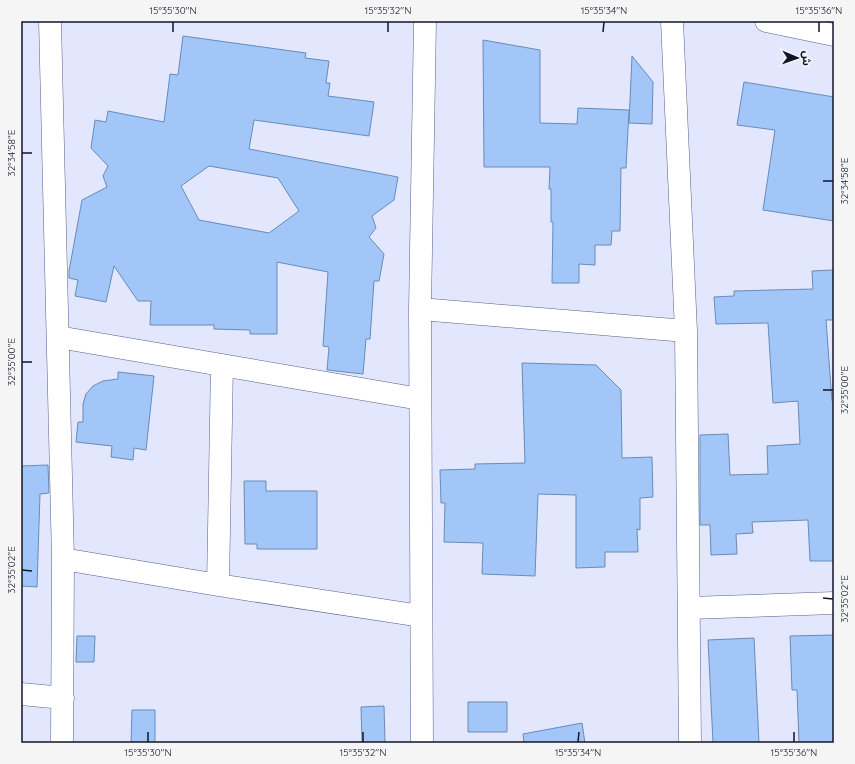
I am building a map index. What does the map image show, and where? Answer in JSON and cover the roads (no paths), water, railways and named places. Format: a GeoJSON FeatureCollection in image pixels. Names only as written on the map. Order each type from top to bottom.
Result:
{"type":"FeatureCollection","features":[{"type":"Feature","properties":{"kind":"street"},"geometry":{"type":"LineString","coordinates":[[50,21],[63,559],[62,743]]}},
{"type":"Feature","properties":{"kind":"street"},"geometry":{"type":"LineString","coordinates":[[422,743],[420,309],[425,21]]}},
{"type":"Feature","properties":{"kind":"street"},"geometry":{"type":"LineString","coordinates":[[672,21],[686,331],[690,608],[690,743]]}},
{"type":"Feature","properties":{"kind":"street"},"geometry":{"type":"LineString","coordinates":[[766,21],[834,35]]}},
{"type":"Feature","properties":{"kind":"street"},"geometry":{"type":"LineString","coordinates":[[420,309],[686,331]]}},
{"type":"Feature","properties":{"kind":"street"},"geometry":{"type":"LineString","coordinates":[[58,337],[420,399]]}},
{"type":"Feature","properties":{"kind":"street"},"geometry":{"type":"LineString","coordinates":[[218,585],[222,365]]}},
{"type":"Feature","properties":{"kind":"street"},"geometry":{"type":"LineString","coordinates":[[63,559],[218,585],[421,616]]}},
{"type":"Feature","properties":{"kind":"street"},"geometry":{"type":"LineString","coordinates":[[690,608],[834,602]]}},
{"type":"Feature","properties":{"kind":"street"},"geometry":{"type":"LineString","coordinates":[[21,694],[62,698]]}}]}
